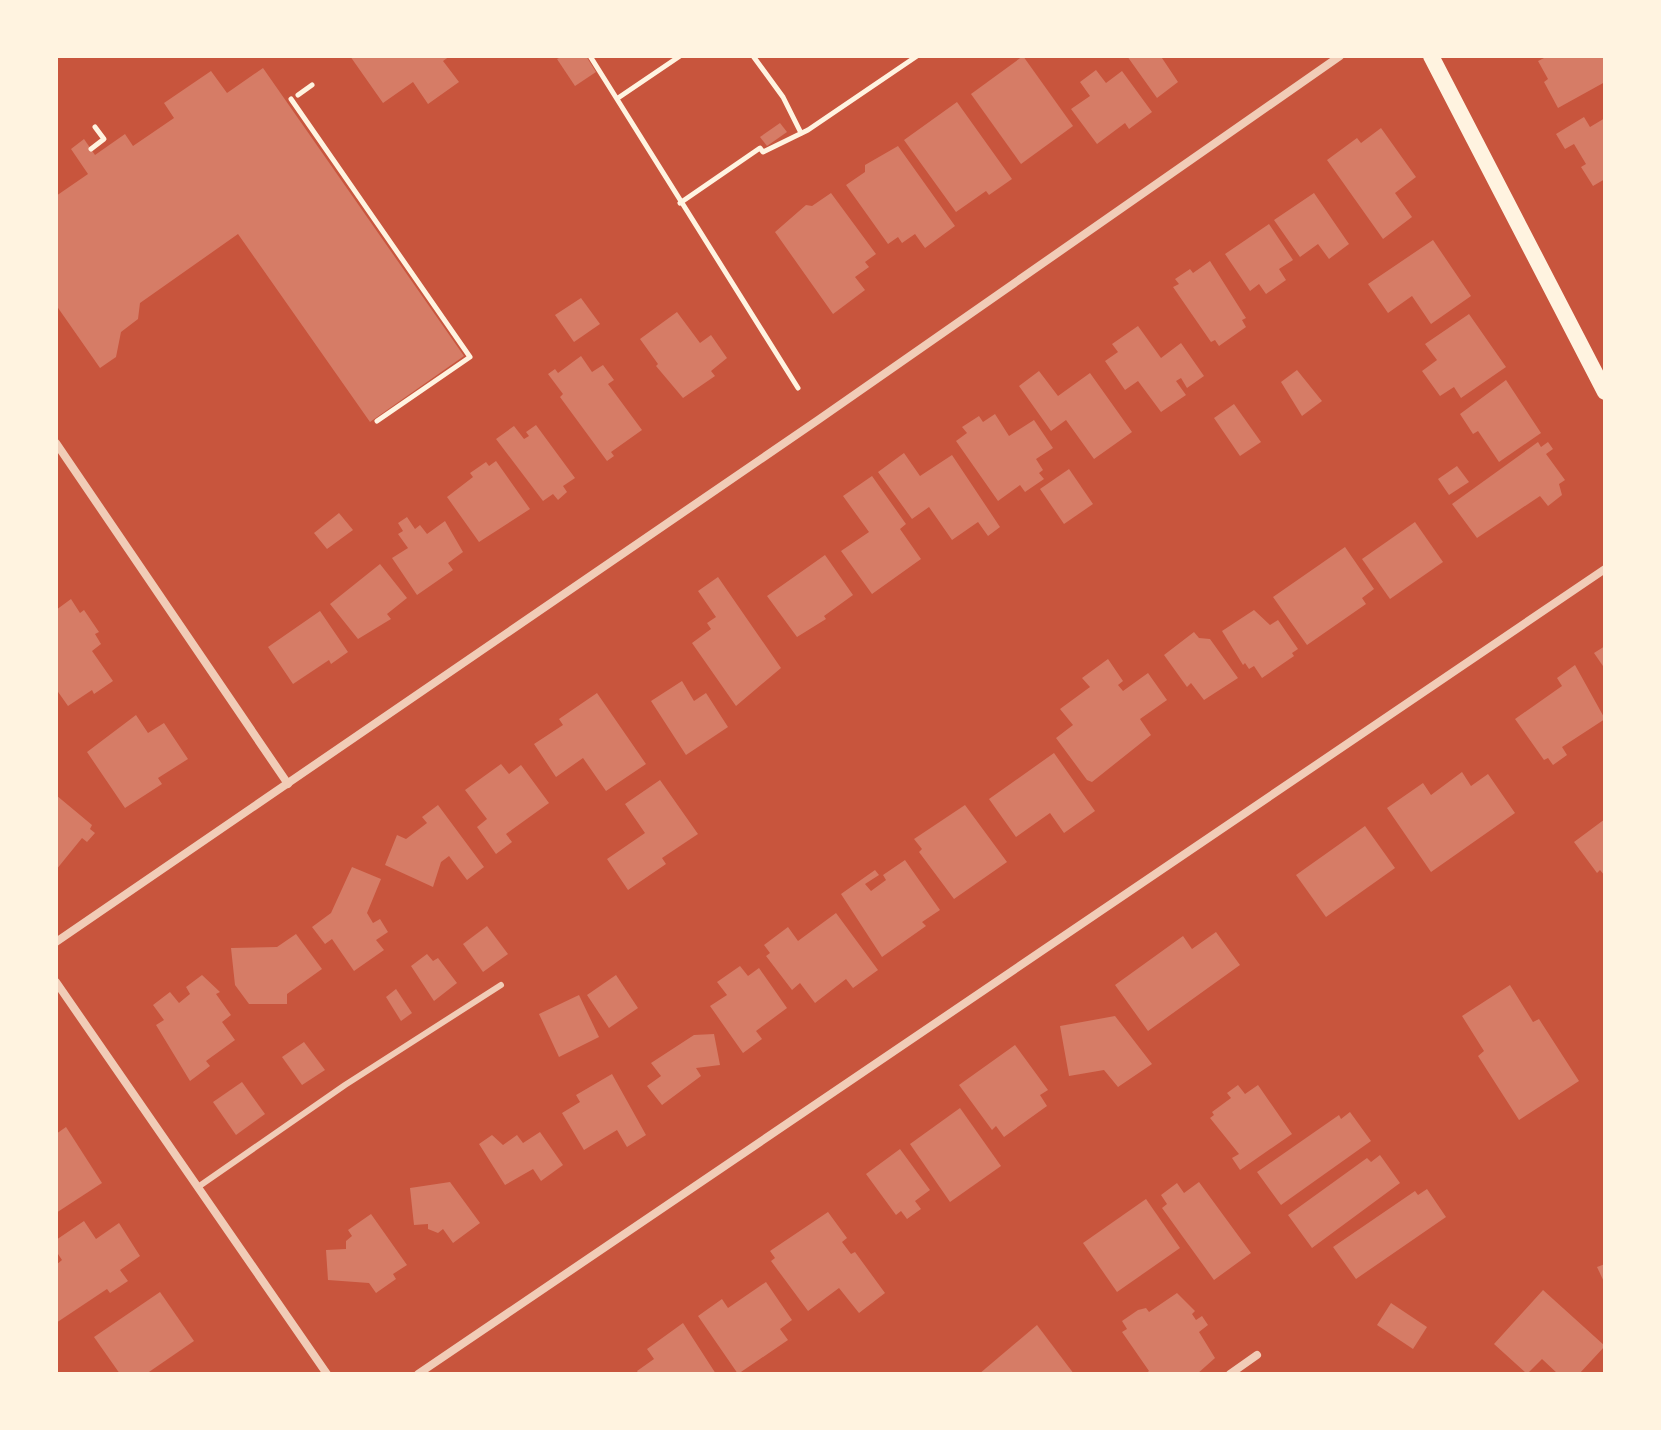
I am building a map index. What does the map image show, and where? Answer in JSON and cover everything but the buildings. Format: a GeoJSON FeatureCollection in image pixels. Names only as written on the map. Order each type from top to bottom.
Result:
{"type":"FeatureCollection","features":[{"type":"Feature","properties":{"kind":"main road"},"geometry":{"type":"LineString","coordinates":[[1431,56],[1605,392]]}},
{"type":"Feature","properties":{"kind":"street"},"geometry":{"type":"LineString","coordinates":[[56,942],[1340,56]]}},
{"type":"Feature","properties":{"kind":"street"},"geometry":{"type":"LineString","coordinates":[[56,443],[288,784]]}},
{"type":"Feature","properties":{"kind":"street"},"geometry":{"type":"LineString","coordinates":[[418,1374],[1605,569]]}},
{"type":"Feature","properties":{"kind":"street"},"geometry":{"type":"LineString","coordinates":[[56,982],[327,1374]]}},
{"type":"Feature","properties":{"kind":"street"},"geometry":{"type":"LineString","coordinates":[[1230,1374],[1257,1355]]}},
{"type":"Feature","properties":{"kind":"lane"},"geometry":{"type":"LineString","coordinates":[[198,1187],[345,1085],[501,985]]}},
{"type":"Feature","properties":{"kind":"path"},"geometry":{"type":"LineString","coordinates":[[590,56],[798,388]]}},
{"type":"Feature","properties":{"kind":"path"},"geometry":{"type":"LineString","coordinates":[[618,98],[680,56]]}},
{"type":"Feature","properties":{"kind":"path"},"geometry":{"type":"LineString","coordinates":[[753,56],[783,97],[801,133]]}},
{"type":"Feature","properties":{"kind":"path"},"geometry":{"type":"LineString","coordinates":[[680,203],[760,148],[763,152],[801,133],[915,57]]}},
{"type":"Feature","properties":{"kind":"path"},"geometry":{"type":"LineString","coordinates":[[298,95],[312,85]]}},
{"type":"Feature","properties":{"kind":"path"},"geometry":{"type":"LineString","coordinates":[[291,99],[470,357],[377,421]]}},
{"type":"Feature","properties":{"kind":"path"},"geometry":{"type":"LineString","coordinates":[[91,149],[104,139],[95,127]]}}]}
